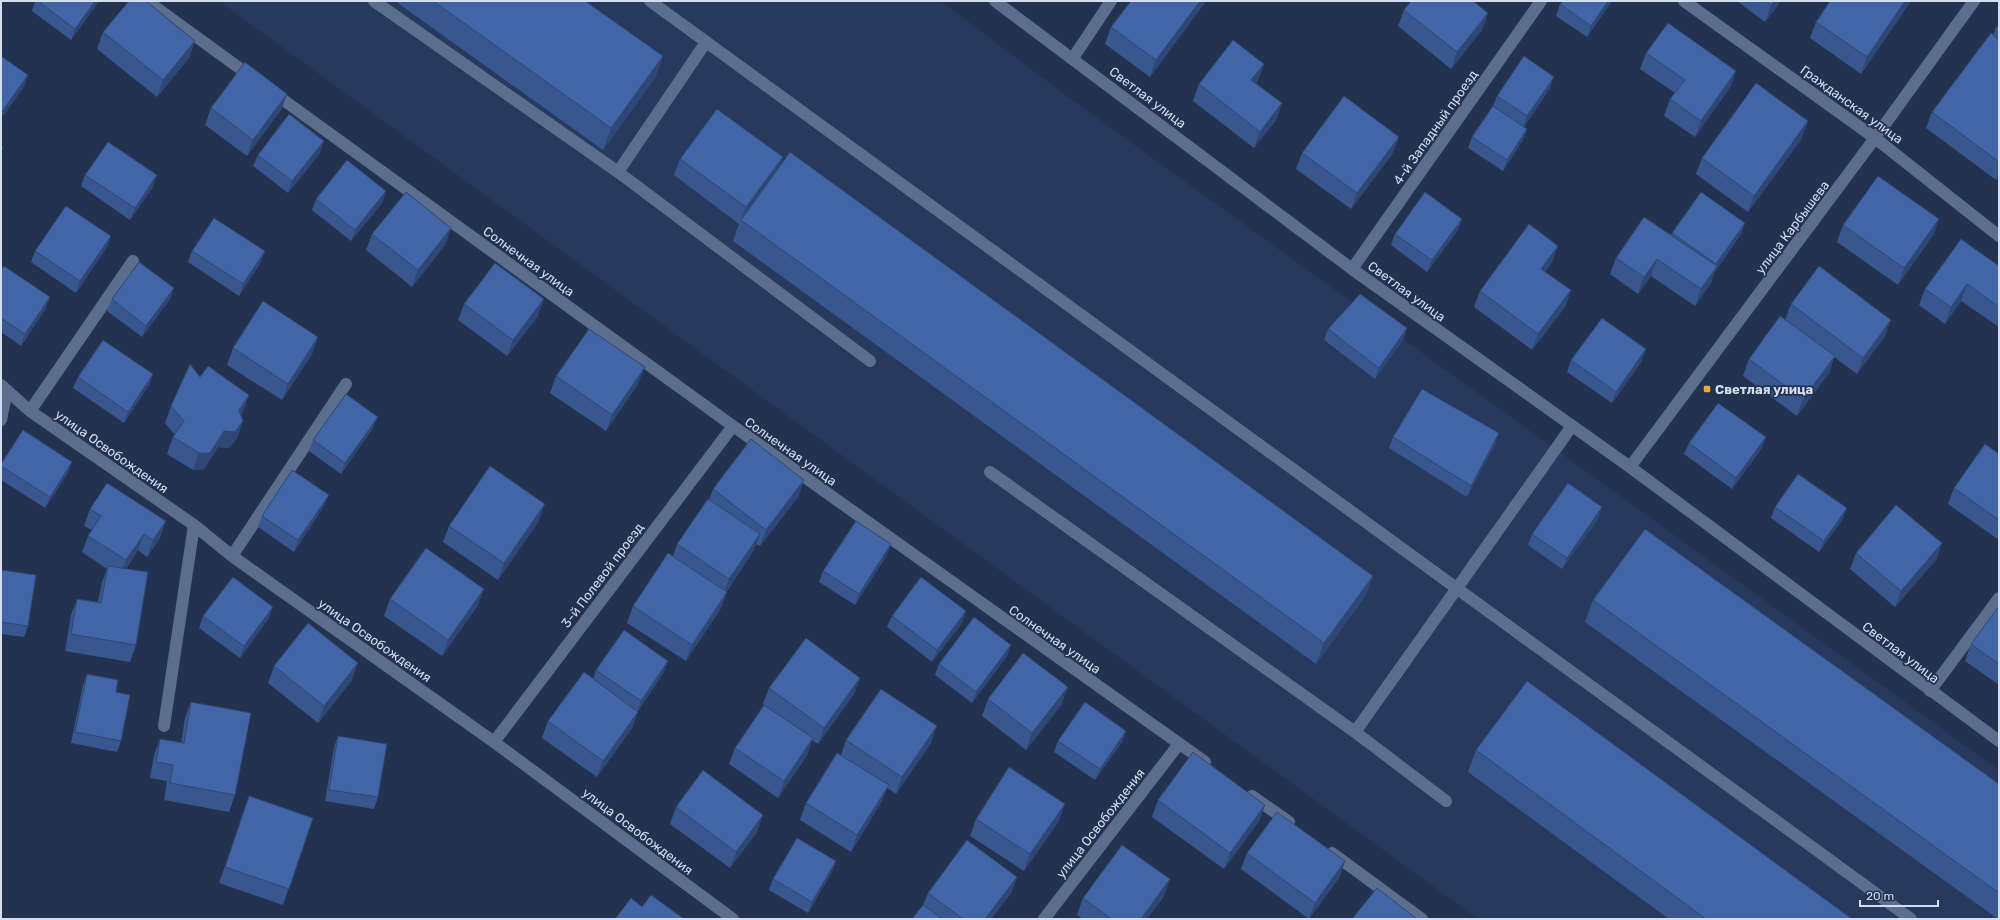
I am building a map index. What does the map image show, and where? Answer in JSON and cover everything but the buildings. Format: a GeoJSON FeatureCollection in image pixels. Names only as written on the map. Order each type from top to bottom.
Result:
{"type":"FeatureCollection","features":[{"type":"Feature","properties":{"kind":"street","name":"Солнечная улица"},"geometry":{"type":"LineString","coordinates":[[147,1],[733,426],[1217,771]]}},
{"type":"Feature","properties":{"kind":"street"},"geometry":{"type":"LineString","coordinates":[[374,1],[618,172],[870,361]]}},
{"type":"Feature","properties":{"kind":"street"},"geometry":{"type":"LineString","coordinates":[[650,1],[1458,587],[1911,919]]}},
{"type":"Feature","properties":{"kind":"street","name":"Светлая улица"},"geometry":{"type":"LineString","coordinates":[[995,1],[1352,269],[1630,467],[1999,741]]}},
{"type":"Feature","properties":{"kind":"street"},"geometry":{"type":"LineString","coordinates":[[1072,58],[1111,1]]}},
{"type":"Feature","properties":{"kind":"street","name":"4-й Западный проезд"},"geometry":{"type":"LineString","coordinates":[[1352,269],[1541,1]]}},
{"type":"Feature","properties":{"kind":"street","name":"Гражданская улица"},"geometry":{"type":"LineString","coordinates":[[1684,1],[1876,138],[1999,236]]}},
{"type":"Feature","properties":{"kind":"street","name":"улица Карбышева"},"geometry":{"type":"LineString","coordinates":[[1630,467],[1876,138],[1974,1]]}},
{"type":"Feature","properties":{"kind":"street"},"geometry":{"type":"LineString","coordinates":[[618,172],[706,42]]}},
{"type":"Feature","properties":{"kind":"street"},"geometry":{"type":"LineString","coordinates":[[30,411],[134,261]]}},
{"type":"Feature","properties":{"kind":"street"},"geometry":{"type":"LineString","coordinates":[[232,556],[346,384]]}},
{"type":"Feature","properties":{"kind":"street"},"geometry":{"type":"LineString","coordinates":[[1,420],[4,388]]}},
{"type":"Feature","properties":{"kind":"street","name":"улица Освобождения"},"geometry":{"type":"LineString","coordinates":[[4,388],[30,411],[194,525],[232,556],[494,742],[733,919]]}},
{"type":"Feature","properties":{"kind":"street","name":"3-й Полевой проезд"},"geometry":{"type":"LineString","coordinates":[[494,742],[733,426]]}},
{"type":"Feature","properties":{"kind":"street"},"geometry":{"type":"LineString","coordinates":[[1355,732],[1572,426]]}},
{"type":"Feature","properties":{"kind":"street"},"geometry":{"type":"LineString","coordinates":[[990,472],[1355,732],[1446,801]]}},
{"type":"Feature","properties":{"kind":"street"},"geometry":{"type":"LineString","coordinates":[[164,726],[194,525]]}},
{"type":"Feature","properties":{"kind":"street"},"geometry":{"type":"LineString","coordinates":[[1930,691],[1999,598]]}},
{"type":"Feature","properties":{"kind":"street","name":"улица Освобождения"},"geometry":{"type":"LineString","coordinates":[[1044,919],[1179,744]]}},
{"type":"Feature","properties":{"kind":"street"},"geometry":{"type":"LineString","coordinates":[[1242,789],[1299,829]]}},
{"type":"Feature","properties":{"kind":"street"},"geometry":{"type":"LineString","coordinates":[[1324,847],[1422,919]]}},
{"type":"Feature","properties":{"kind":"shaded area"},"geometry":{"type":"Polygon","coordinates":[[[219,1],[941,1],[1064,94],[1999,770],[1999,919],[1478,919],[219,1]]]}},
{"type":"Feature","properties":{"kind":"place","name":"Светлая улица"},"geometry":{"type":"Point","coordinates":[1707,389]}}]}
